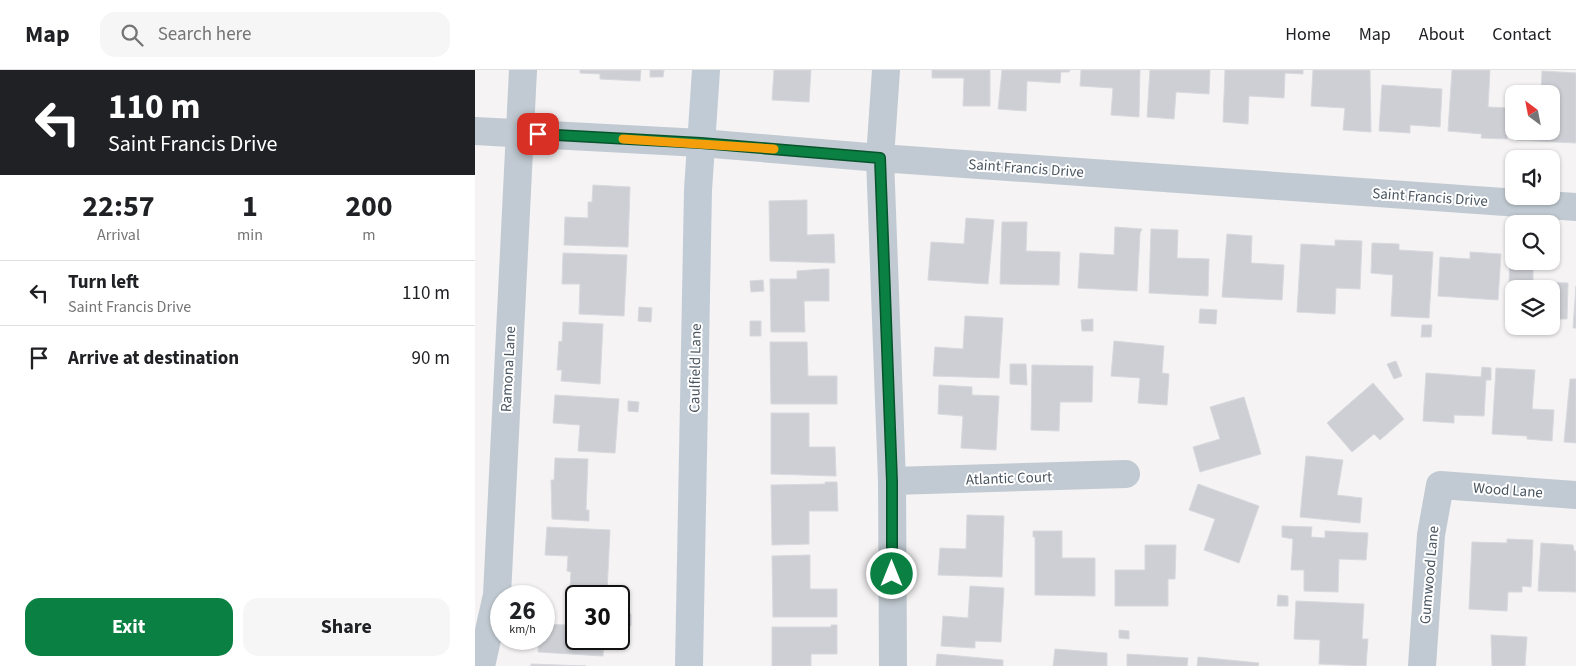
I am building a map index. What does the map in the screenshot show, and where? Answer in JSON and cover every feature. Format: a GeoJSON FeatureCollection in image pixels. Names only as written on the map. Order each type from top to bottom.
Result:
{"type":"FeatureCollection","features":[{"type":"Feature","properties":{"kind":"main road","name":"Caulfield Lane"},"geometry":{"type":"LineString","coordinates":[[689,666],[698,190],[705,70]]}},
{"type":"Feature","properties":{"kind":"street","name":"Ramona Lane"},"geometry":{"type":"LineString","coordinates":[[481,666],[497,595],[523,70]]}},
{"type":"Feature","properties":{"kind":"street"},"geometry":{"type":"LineString","coordinates":[[886,70],[880,158],[892,482],[893,666]]}},
{"type":"Feature","properties":{"kind":"street","name":"Saint Francis Drive"},"geometry":{"type":"LineString","coordinates":[[475,131],[701,143],[880,158],[1576,207]]}},
{"type":"Feature","properties":{"kind":"street","name":"Atlantic Court"},"geometry":{"type":"LineString","coordinates":[[892,482],[1126,474]]}},
{"type":"Feature","properties":{"kind":"street","name":"Wood Lane"},"geometry":{"type":"LineString","coordinates":[[1440,485],[1576,495]]}},
{"type":"Feature","properties":{"kind":"street","name":"Gumwood Lane"},"geometry":{"type":"LineString","coordinates":[[1422,666],[1431,535],[1440,485]]}},
{"type":"Feature","properties":{"kind":"building"},"geometry":{"type":"Polygon","coordinates":[[[580,70],[641,70],[640,81],[600,79],[600,74],[580,73],[580,70]]]}},
{"type":"Feature","properties":{"kind":"building"},"geometry":{"type":"Polygon","coordinates":[[[650,70],[664,70],[663,77],[650,77],[650,70]]]}},
{"type":"Feature","properties":{"kind":"building"},"geometry":{"type":"Polygon","coordinates":[[[774,70],[811,70],[809,102],[772,100],[774,70]]]}},
{"type":"Feature","properties":{"kind":"building"},"geometry":{"type":"Polygon","coordinates":[[[932,70],[990,70],[990,106],[963,106],[964,78],[932,78],[932,70]]]}},
{"type":"Feature","properties":{"kind":"building"},"geometry":{"type":"Polygon","coordinates":[[[1002,70],[1070,70],[1069,72],[1061,72],[1060,83],[1027,81],[1026,111],[998,109],[1002,70]]]}},
{"type":"Feature","properties":{"kind":"building"},"geometry":{"type":"Polygon","coordinates":[[[1081,70],[1140,70],[1139,117],[1111,115],[1113,88],[1080,86],[1081,70]]]}},
{"type":"Feature","properties":{"kind":"building"},"geometry":{"type":"Polygon","coordinates":[[[1150,70],[1210,70],[1209,94],[1176,92],[1174,119],[1147,117],[1150,70]]]}},
{"type":"Feature","properties":{"kind":"building"},"geometry":{"type":"Polygon","coordinates":[[[1225,70],[1303,70],[1303,74],[1285,73],[1284,98],[1249,96],[1248,124],[1223,122],[1225,70]]]}},
{"type":"Feature","properties":{"kind":"building"},"geometry":{"type":"Polygon","coordinates":[[[1313,70],[1370,70],[1371,132],[1343,130],[1345,108],[1311,106],[1313,70]]]}},
{"type":"Feature","properties":{"kind":"building"},"geometry":{"type":"Polygon","coordinates":[[[1452,70],[1490,70],[1488,107],[1505,108],[1505,139],[1481,138],[1482,134],[1448,131],[1452,70]]]}},
{"type":"Feature","properties":{"kind":"building"},"geometry":{"type":"Polygon","coordinates":[[[1542,71],[1576,73],[1576,143],[1516,140],[1560,140],[1560,85],[1541,85],[1542,71]]]}},
{"type":"Feature","properties":{"kind":"building"},"geometry":{"type":"Polygon","coordinates":[[[1382,85],[1442,89],[1440,127],[1410,125],[1410,133],[1379,131],[1382,85]]]}},
{"type":"Feature","properties":{"kind":"building"},"geometry":{"type":"Polygon","coordinates":[[[593,185],[630,187],[628,247],[564,245],[565,217],[588,218],[588,202],[592,202],[593,185]]]}},
{"type":"Feature","properties":{"kind":"building"},"geometry":{"type":"Polygon","coordinates":[[[807,200],[807,235],[834,234],[835,263],[770,261],[769,201],[807,200]]]}},
{"type":"Feature","properties":{"kind":"building"},"geometry":{"type":"Polygon","coordinates":[[[966,218],[994,220],[988,284],[928,280],[931,242],[964,244],[966,218]]]}},
{"type":"Feature","properties":{"kind":"building"},"geometry":{"type":"Polygon","coordinates":[[[1002,222],[1027,222],[1026,251],[1060,252],[1059,285],[1000,284],[1002,222]]]}},
{"type":"Feature","properties":{"kind":"building"},"geometry":{"type":"Polygon","coordinates":[[[1115,227],[1142,229],[1140,233],[1137,291],[1078,288],[1080,253],[1114,255],[1115,227]]]}},
{"type":"Feature","properties":{"kind":"building"},"geometry":{"type":"Polygon","coordinates":[[[1151,229],[1178,230],[1177,258],[1209,259],[1208,296],[1149,293],[1151,229]]]}},
{"type":"Feature","properties":{"kind":"building"},"geometry":{"type":"Polygon","coordinates":[[[1227,234],[1252,236],[1251,263],[1284,265],[1282,300],[1222,297],[1227,234]]]}},
{"type":"Feature","properties":{"kind":"building"},"geometry":{"type":"Polygon","coordinates":[[[1335,240],[1362,241],[1360,289],[1336,288],[1335,314],[1297,312],[1301,244],[1335,246],[1335,240]]]}},
{"type":"Feature","properties":{"kind":"building"},"geometry":{"type":"Polygon","coordinates":[[[1372,243],[1399,244],[1399,250],[1433,252],[1429,318],[1391,316],[1393,275],[1371,273],[1372,243]]]}},
{"type":"Feature","properties":{"kind":"building"},"geometry":{"type":"Polygon","coordinates":[[[1470,252],[1501,254],[1498,300],[1438,296],[1440,257],[1470,259],[1470,252]]]}},
{"type":"Feature","properties":{"kind":"building"},"geometry":{"type":"Polygon","coordinates":[[[563,253],[627,255],[624,316],[579,314],[580,284],[562,284],[563,253]]]}},
{"type":"Feature","properties":{"kind":"building"},"geometry":{"type":"Polygon","coordinates":[[[829,269],[829,301],[804,301],[805,332],[771,332],[770,279],[797,279],[797,271],[829,269]]]}},
{"type":"Feature","properties":{"kind":"building"},"geometry":{"type":"Polygon","coordinates":[[[1509,270],[1533,270],[1533,280],[1509,280],[1509,270]]]}},
{"type":"Feature","properties":{"kind":"building"},"geometry":{"type":"Polygon","coordinates":[[[763,280],[764,291],[751,292],[750,281],[763,280]]]}},
{"type":"Feature","properties":{"kind":"building"},"geometry":{"type":"Polygon","coordinates":[[[1560,283],[1568,283],[1567,319],[1560,319],[1560,283]]]}},
{"type":"Feature","properties":{"kind":"building"},"geometry":{"type":"Polygon","coordinates":[[[1576,286],[1576,328],[1573,328],[1576,286]]]}},
{"type":"Feature","properties":{"kind":"building"},"geometry":{"type":"Polygon","coordinates":[[[639,307],[652,308],[651,322],[638,321],[639,307]]]}},
{"type":"Feature","properties":{"kind":"building"},"geometry":{"type":"Polygon","coordinates":[[[1200,309],[1217,310],[1216,324],[1199,323],[1200,309]]]}},
{"type":"Feature","properties":{"kind":"building"},"geometry":{"type":"Polygon","coordinates":[[[965,316],[1003,318],[999,378],[933,376],[935,347],[963,349],[965,316]]]}},
{"type":"Feature","properties":{"kind":"building"},"geometry":{"type":"Polygon","coordinates":[[[1093,319],[1093,331],[1082,331],[1081,320],[1093,319]]]}},
{"type":"Feature","properties":{"kind":"building"},"geometry":{"type":"Polygon","coordinates":[[[750,321],[761,321],[761,336],[750,336],[750,321]]]}},
{"type":"Feature","properties":{"kind":"building"},"geometry":{"type":"Polygon","coordinates":[[[563,322],[603,324],[600,384],[561,381],[562,370],[557,370],[559,341],[562,342],[563,322]]]}},
{"type":"Feature","properties":{"kind":"building"},"geometry":{"type":"Polygon","coordinates":[[[1422,325],[1432,325],[1431,337],[1421,337],[1422,325]]]}},
{"type":"Feature","properties":{"kind":"building"},"geometry":{"type":"Polygon","coordinates":[[[1114,341],[1164,346],[1162,373],[1169,374],[1167,405],[1138,403],[1140,378],[1111,376],[1114,341]]]}},
{"type":"Feature","properties":{"kind":"building"},"geometry":{"type":"Polygon","coordinates":[[[770,342],[807,342],[808,376],[837,376],[837,404],[771,404],[770,342]]]}},
{"type":"Feature","properties":{"kind":"building"},"geometry":{"type":"Polygon","coordinates":[[[1396,361],[1402,376],[1394,379],[1387,364],[1396,361]]]}},
{"type":"Feature","properties":{"kind":"building"},"geometry":{"type":"Polygon","coordinates":[[[1010,364],[1026,364],[1027,385],[1010,384],[1010,364]]]}},
{"type":"Feature","properties":{"kind":"building"},"geometry":{"type":"Polygon","coordinates":[[[1032,365],[1093,366],[1092,402],[1060,402],[1059,431],[1031,430],[1032,365]]]}},
{"type":"Feature","properties":{"kind":"building"},"geometry":{"type":"Polygon","coordinates":[[[1482,367],[1491,368],[1491,380],[1486,380],[1484,416],[1454,415],[1454,423],[1423,421],[1426,373],[1481,377],[1482,367]]]}},
{"type":"Feature","properties":{"kind":"building"},"geometry":{"type":"Polygon","coordinates":[[[1496,368],[1535,370],[1532,409],[1554,410],[1552,441],[1527,439],[1527,436],[1492,434],[1496,368]]]}},
{"type":"Feature","properties":{"kind":"building"},"geometry":{"type":"Polygon","coordinates":[[[1570,379],[1576,379],[1576,443],[1564,442],[1570,379]]]}},
{"type":"Feature","properties":{"kind":"building"},"geometry":{"type":"Polygon","coordinates":[[[1373,383],[1404,419],[1380,440],[1374,434],[1352,452],[1327,423],[1373,383]]]}},
{"type":"Feature","properties":{"kind":"building"},"geometry":{"type":"Polygon","coordinates":[[[939,385],[972,387],[972,395],[999,396],[996,450],[961,448],[963,416],[938,414],[939,385]]]}},
{"type":"Feature","properties":{"kind":"building"},"geometry":{"type":"Polygon","coordinates":[[[555,395],[619,399],[615,453],[578,451],[580,425],[553,423],[555,395]]]}},
{"type":"Feature","properties":{"kind":"building"},"geometry":{"type":"Polygon","coordinates":[[[1244,397],[1261,454],[1200,472],[1193,447],[1220,439],[1210,407],[1244,397]]]}},
{"type":"Feature","properties":{"kind":"building"},"geometry":{"type":"Polygon","coordinates":[[[628,401],[639,402],[638,412],[628,411],[628,401]]]}},
{"type":"Feature","properties":{"kind":"building"},"geometry":{"type":"Polygon","coordinates":[[[771,413],[809,413],[809,447],[835,447],[836,476],[771,474],[771,413]]]}},
{"type":"Feature","properties":{"kind":"building"},"geometry":{"type":"Polygon","coordinates":[[[1306,456],[1343,460],[1337,495],[1362,498],[1360,523],[1300,517],[1306,456]]]}},
{"type":"Feature","properties":{"kind":"building"},"geometry":{"type":"Polygon","coordinates":[[[555,458],[588,459],[586,510],[589,510],[589,521],[552,519],[551,480],[554,480],[555,458]]]}},
{"type":"Feature","properties":{"kind":"building"},"geometry":{"type":"Polygon","coordinates":[[[825,482],[837,482],[838,511],[809,511],[809,544],[772,545],[771,485],[825,484],[825,482]]]}},
{"type":"Feature","properties":{"kind":"building"},"geometry":{"type":"Polygon","coordinates":[[[1198,484],[1259,506],[1239,563],[1204,550],[1215,519],[1189,510],[1198,484]]]}},
{"type":"Feature","properties":{"kind":"building"},"geometry":{"type":"Polygon","coordinates":[[[967,515],[1004,516],[1002,577],[938,575],[940,548],[966,549],[967,515]]]}},
{"type":"Feature","properties":{"kind":"building"},"geometry":{"type":"Polygon","coordinates":[[[1282,526],[1312,527],[1311,537],[1325,538],[1325,531],[1368,533],[1366,560],[1339,559],[1338,592],[1304,591],[1304,570],[1291,570],[1293,539],[1282,537],[1282,526]]]}},
{"type":"Feature","properties":{"kind":"building"},"geometry":{"type":"Polygon","coordinates":[[[547,527],[610,530],[607,585],[570,585],[571,572],[567,571],[568,556],[545,555],[547,527]]]}},
{"type":"Feature","properties":{"kind":"building"},"geometry":{"type":"Polygon","coordinates":[[[1033,531],[1062,531],[1062,558],[1095,558],[1095,596],[1035,595],[1035,537],[1033,537],[1033,531]]]}},
{"type":"Feature","properties":{"kind":"building"},"geometry":{"type":"Polygon","coordinates":[[[1507,539],[1533,540],[1531,587],[1522,586],[1522,592],[1508,592],[1507,611],[1469,609],[1472,542],[1507,543],[1507,539]]]}},
{"type":"Feature","properties":{"kind":"building"},"geometry":{"type":"Polygon","coordinates":[[[1541,543],[1573,545],[1574,551],[1576,551],[1576,592],[1538,591],[1541,543]]]}},
{"type":"Feature","properties":{"kind":"building"},"geometry":{"type":"Polygon","coordinates":[[[1145,545],[1176,545],[1175,579],[1168,579],[1168,606],[1115,606],[1115,570],[1145,570],[1145,545]]]}},
{"type":"Feature","properties":{"kind":"building"},"geometry":{"type":"Polygon","coordinates":[[[810,555],[810,589],[837,589],[837,617],[773,617],[772,556],[810,555]]]}},
{"type":"Feature","properties":{"kind":"building"},"geometry":{"type":"Polygon","coordinates":[[[970,586],[1004,588],[1001,642],[975,641],[975,648],[941,646],[943,616],[968,618],[970,586]]]}},
{"type":"Feature","properties":{"kind":"building"},"geometry":{"type":"Polygon","coordinates":[[[1278,595],[1288,596],[1288,606],[1277,606],[1278,595]]]}},
{"type":"Feature","properties":{"kind":"building"},"geometry":{"type":"Polygon","coordinates":[[[1296,601],[1364,604],[1362,639],[1368,639],[1366,666],[1319,664],[1320,640],[1294,639],[1296,601]]]}},
{"type":"Feature","properties":{"kind":"building"},"geometry":{"type":"Polygon","coordinates":[[[555,625],[565,625],[565,650],[603,650],[603,656],[538,652],[538,650],[555,650],[555,625]]]}},
{"type":"Feature","properties":{"kind":"building"},"geometry":{"type":"Polygon","coordinates":[[[831,625],[837,625],[837,654],[811,654],[811,666],[772,666],[772,627],[831,627],[831,625]]]}},
{"type":"Feature","properties":{"kind":"building"},"geometry":{"type":"Polygon","coordinates":[[[1119,630],[1129,631],[1129,639],[1119,638],[1119,630]]]}},
{"type":"Feature","properties":{"kind":"building"},"geometry":{"type":"Polygon","coordinates":[[[1491,635],[1527,637],[1525,666],[1492,666],[1491,635]]]}},
{"type":"Feature","properties":{"kind":"building"},"geometry":{"type":"Polygon","coordinates":[[[1055,649],[1107,653],[1107,666],[1053,666],[1055,649]]]}},
{"type":"Feature","properties":{"kind":"building"},"geometry":{"type":"Polygon","coordinates":[[[937,654],[1003,660],[1003,666],[936,666],[937,654]]]}},
{"type":"Feature","properties":{"kind":"building"},"geometry":{"type":"Polygon","coordinates":[[[1127,654],[1188,658],[1187,666],[1127,666],[1127,654]]]}},
{"type":"Feature","properties":{"kind":"building"},"geometry":{"type":"Polygon","coordinates":[[[1198,657],[1259,663],[1258,666],[1197,666],[1198,657]]]}},
{"type":"Feature","properties":{"kind":"building"},"geometry":{"type":"Polygon","coordinates":[[[531,664],[586,666],[531,666],[531,664]]]}},
{"type":"Feature","properties":{"kind":"slow traffic"},"geometry":{"type":"LineString","coordinates":[[623,139],[774,149]]}},
{"type":"Feature","properties":{"kind":"route"},"geometry":{"type":"LineString","coordinates":[[538,134],[701,143],[880,158],[892,482],[892,574]]}}]}
